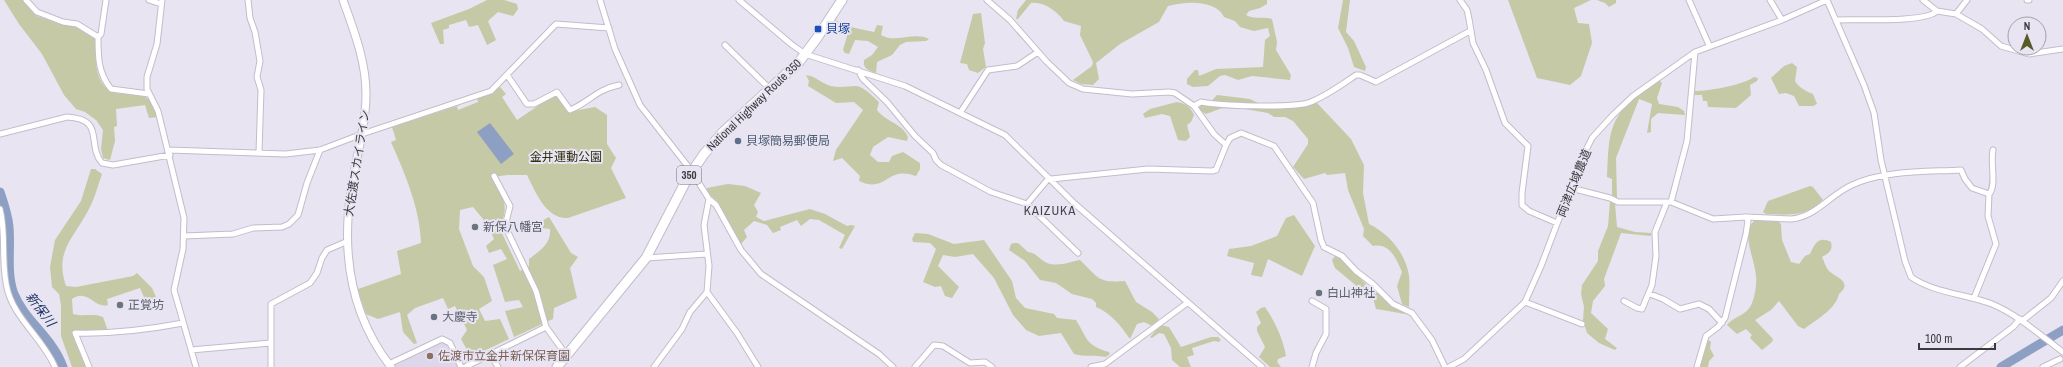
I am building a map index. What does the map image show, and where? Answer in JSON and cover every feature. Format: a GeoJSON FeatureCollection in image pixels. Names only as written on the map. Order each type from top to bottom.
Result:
{"type":"FeatureCollection","features":[{"type":"Feature","properties":{"kind":"highway","name":"National Highway Route 350"},"geometry":{"type":"LineString","coordinates":[[557,367],[646,258],[691,172],[704,154],[723,132],[771,90],[806,54],[842,0]]}},
{"type":"Feature","properties":{"kind":"street"},"geometry":{"type":"LineString","coordinates":[[26,0],[37,12],[62,22],[77,24],[98,37]]}},
{"type":"Feature","properties":{"kind":"street"},"geometry":{"type":"LineString","coordinates":[[106,0],[101,34],[98,37],[99,68],[104,80],[111,89],[149,94]]}},
{"type":"Feature","properties":{"kind":"street"},"geometry":{"type":"LineString","coordinates":[[149,0],[162,2],[157,44],[147,77],[146,89],[158,110],[184,218],[184,236],[174,290],[196,367]]}},
{"type":"Feature","properties":{"kind":"street"},"geometry":{"type":"LineString","coordinates":[[248,0],[250,18],[255,32],[260,61],[257,77],[261,90],[258,152]]}},
{"type":"Feature","properties":{"kind":"street","name":"大佐渡スカイライン"},"geometry":{"type":"LineString","coordinates":[[344,0],[363,62],[366,96],[362,134],[349,205],[348,241],[350,280],[372,341],[390,366]]}},
{"type":"Feature","properties":{"kind":"street"},"geometry":{"type":"LineString","coordinates":[[600,0],[615,49],[640,105],[691,172],[709,200],[716,205],[741,250],[761,274],[879,354],[893,367]]}},
{"type":"Feature","properties":{"kind":"street"},"geometry":{"type":"LineString","coordinates":[[740,0],[791,44],[806,54],[905,86],[1005,135],[1075,204],[1262,367]]}},
{"type":"Feature","properties":{"kind":"street"},"geometry":{"type":"LineString","coordinates":[[987,0],[1010,20],[1038,52],[1069,83],[1083,89],[1132,94],[1175,93],[1194,106],[1214,134],[1226,145]]}},
{"type":"Feature","properties":{"kind":"street"},"geometry":{"type":"LineString","coordinates":[[1460,0],[1467,10],[1473,43],[1486,70],[1505,123],[1528,146],[1522,193],[1522,205],[1529,211],[1557,223]]}},
{"type":"Feature","properties":{"kind":"street"},"geometry":{"type":"LineString","coordinates":[[1689,0],[1709,45]]}},
{"type":"Feature","properties":{"kind":"street"},"geometry":{"type":"LineString","coordinates":[[1770,0],[1782,20]]}},
{"type":"Feature","properties":{"kind":"street"},"geometry":{"type":"LineString","coordinates":[[1827,0],[1837,20],[1874,113],[1885,176],[1905,261],[1911,277],[1929,286],[1974,298],[2001,308],[2021,320],[2063,352]]}},
{"type":"Feature","properties":{"kind":"street","name":"両津広域農道"},"geometry":{"type":"LineString","coordinates":[[1449,367],[1464,359],[1525,302],[1582,158],[1592,138],[1603,125],[1633,96],[1695,52],[1709,45],[1782,20],[1827,0]]}},
{"type":"Feature","properties":{"kind":"street"},"geometry":{"type":"LineString","coordinates":[[1923,0],[1937,11],[1956,14],[1988,32],[2001,46],[2029,54],[2063,48]]}},
{"type":"Feature","properties":{"kind":"street"},"geometry":{"type":"LineString","coordinates":[[1956,14],[1967,0]]}},
{"type":"Feature","properties":{"kind":"street"},"geometry":{"type":"LineString","coordinates":[[1837,20],[1918,18],[1933,15],[1937,11]]}},
{"type":"Feature","properties":{"kind":"street"},"geometry":{"type":"LineString","coordinates":[[0,134],[67,117],[76,118],[84,121],[94,132],[95,151],[102,163],[113,165],[169,152],[258,152],[286,154],[320,150],[362,134],[487,93],[507,75],[556,24],[608,28]]}},
{"type":"Feature","properties":{"kind":"street"},"geometry":{"type":"LineString","coordinates":[[1194,106],[1201,102],[1211,104],[1258,105],[1298,105],[1307,103],[1316,100],[1356,76],[1360,75],[1376,82],[1470,31]]}},
{"type":"Feature","properties":{"kind":"street"},"geometry":{"type":"LineString","coordinates":[[725,45],[771,90]]}},
{"type":"Feature","properties":{"kind":"street"},"geometry":{"type":"LineString","coordinates":[[960,113],[988,70],[1017,66],[1038,52]]}},
{"type":"Feature","properties":{"kind":"street"},"geometry":{"type":"LineString","coordinates":[[1624,300],[1637,308],[1642,309],[1650,294],[1656,256],[1654,232],[1669,202],[1687,142],[1695,52]]}},
{"type":"Feature","properties":{"kind":"street"},"geometry":{"type":"LineString","coordinates":[[858,70],[863,79],[887,102],[914,136],[933,153],[936,160],[941,165],[991,192],[1027,204],[1078,253]]}},
{"type":"Feature","properties":{"kind":"street"},"geometry":{"type":"LineString","coordinates":[[507,75],[527,104],[534,104],[557,92],[570,110],[578,107],[596,93],[606,88],[619,85]]}},
{"type":"Feature","properties":{"kind":"street"},"geometry":{"type":"LineString","coordinates":[[1027,204],[1050,178],[1148,169],[1216,170],[1230,138],[1241,133],[1274,146],[1313,203],[1321,240],[1324,247],[1342,256],[1356,271],[1373,284],[1393,304],[1412,313],[1432,340],[1445,367]]}},
{"type":"Feature","properties":{"kind":"street"},"geometry":{"type":"LineString","coordinates":[[184,236],[233,234],[253,228],[282,227],[289,224],[298,214],[307,184],[320,150]]}},
{"type":"Feature","properties":{"kind":"street"},"geometry":{"type":"LineString","coordinates":[[1974,298],[1996,244],[1987,211],[1989,194],[1993,187],[1993,150]]}},
{"type":"Feature","properties":{"kind":"street"},"geometry":{"type":"LineString","coordinates":[[1571,188],[1610,198],[1618,202],[1669,202],[1713,219],[1746,217],[1798,219],[1811,213],[1851,185],[1885,176],[1961,170],[1972,188],[1989,194]]}},
{"type":"Feature","properties":{"kind":"street"},"geometry":{"type":"LineString","coordinates":[[494,176],[510,206],[505,226],[536,291],[546,327],[566,356]]}},
{"type":"Feature","properties":{"kind":"street"},"geometry":{"type":"LineString","coordinates":[[654,367],[682,329],[690,312],[707,292],[709,277],[704,225],[709,200]]}},
{"type":"Feature","properties":{"kind":"street"},"geometry":{"type":"LineString","coordinates":[[0,209],[4,234],[5,279],[8,292],[20,317],[44,346],[55,367]]}},
{"type":"Feature","properties":{"kind":"street"},"geometry":{"type":"LineString","coordinates":[[1697,367],[1706,336],[1722,323],[1725,318],[1746,234],[1748,221],[1746,217]]}},
{"type":"Feature","properties":{"kind":"street"},"geometry":{"type":"LineString","coordinates":[[271,367],[271,304],[310,283],[317,273],[322,258],[327,250],[348,241]]}},
{"type":"Feature","properties":{"kind":"street"},"geometry":{"type":"LineString","coordinates":[[646,258],[707,254]]}},
{"type":"Feature","properties":{"kind":"street"},"geometry":{"type":"LineString","coordinates":[[1960,367],[2050,298],[2063,280]]}},
{"type":"Feature","properties":{"kind":"street"},"geometry":{"type":"LineString","coordinates":[[707,292],[737,333],[758,367]]}},
{"type":"Feature","properties":{"kind":"street"},"geometry":{"type":"LineString","coordinates":[[1650,294],[1663,299],[1680,309],[1699,304],[1709,309],[1722,323]]}},
{"type":"Feature","properties":{"kind":"street"},"geometry":{"type":"LineString","coordinates":[[1312,301],[1326,309],[1326,334],[1316,353],[1312,367]]}},
{"type":"Feature","properties":{"kind":"street"},"geometry":{"type":"LineString","coordinates":[[1525,302],[1582,324]]}},
{"type":"Feature","properties":{"kind":"street"},"geometry":{"type":"LineString","coordinates":[[1091,367],[1105,364],[1187,303]]}},
{"type":"Feature","properties":{"kind":"street"},"geometry":{"type":"LineString","coordinates":[[90,367],[75,333],[103,334],[142,331],[183,323]]}},
{"type":"Feature","properties":{"kind":"street"},"geometry":{"type":"LineString","coordinates":[[465,367],[546,327]]}},
{"type":"Feature","properties":{"kind":"street"},"geometry":{"type":"LineString","coordinates":[[390,366],[442,339],[450,343],[461,367]]}},
{"type":"Feature","properties":{"kind":"street"},"geometry":{"type":"LineString","coordinates":[[191,350],[270,343]]}},
{"type":"Feature","properties":{"kind":"street"},"geometry":{"type":"LineString","coordinates":[[915,367],[934,345],[943,346],[970,363],[986,362],[992,367]]}},
{"type":"Feature","properties":{"kind":"street"},"geometry":{"type":"LineString","coordinates":[[490,354],[498,367]]}},
{"type":"Feature","properties":{"kind":"street"},"geometry":{"type":"LineString","coordinates":[[2043,367],[2062,358]]}},
{"type":"Feature","properties":{"kind":"street"},"geometry":{"type":"LineString","coordinates":[[2051,367],[2062,358]]}},
{"type":"Feature","properties":{"kind":"shaded area","name":"佐渡市立金井新保保育園"},"geometry":{"type":"Polygon","coordinates":[[[444,340],[458,367],[395,367],[393,363],[444,340]]]}},
{"type":"Feature","properties":{"kind":"green space"},"geometry":{"type":"Polygon","coordinates":[[[4,0],[23,0],[37,16],[61,24],[75,26],[95,38],[96,66],[101,82],[115,93],[146,97],[151,102],[158,117],[149,118],[145,105],[116,109],[117,126],[114,127],[115,141],[110,160],[103,158],[101,149],[103,130],[96,120],[85,112],[76,109],[64,95],[42,54],[19,24],[4,0]]]}},
{"type":"Feature","properties":{"kind":"green space"},"geometry":{"type":"Polygon","coordinates":[[[487,0],[504,0],[517,4],[518,9],[513,16],[498,12],[488,21],[496,40],[487,45],[478,25],[469,27],[466,20],[449,25],[449,28],[443,30],[444,44],[440,44],[431,23],[469,9],[487,0]]]}},
{"type":"Feature","properties":{"kind":"green space"},"geometry":{"type":"Polygon","coordinates":[[[1026,0],[1267,0],[1267,4],[1249,11],[1246,15],[1272,19],[1277,42],[1276,50],[1291,75],[1290,80],[1252,76],[1238,80],[1225,75],[1220,76],[1208,86],[1193,87],[1187,84],[1187,79],[1195,70],[1198,70],[1199,76],[1216,69],[1263,67],[1265,40],[1270,36],[1268,28],[1254,31],[1240,27],[1235,21],[1224,17],[1215,7],[1200,3],[1184,3],[1168,6],[1159,22],[1120,44],[1096,63],[1099,79],[1093,85],[1081,84],[1073,80],[1092,66],[1093,62],[1080,35],[1081,26],[1064,21],[1058,14],[1045,5],[1036,3],[1031,3],[1018,19],[1016,19],[1018,10],[1026,0]]]}},
{"type":"Feature","properties":{"kind":"green space"},"geometry":{"type":"Polygon","coordinates":[[[1343,0],[1350,0],[1346,32],[1354,41],[1366,67],[1365,71],[1354,67],[1348,48],[1338,28],[1343,0]]]}},
{"type":"Feature","properties":{"kind":"green space"},"geometry":{"type":"Polygon","coordinates":[[[1508,0],[1591,0],[1574,8],[1578,23],[1589,24],[1592,43],[1581,76],[1570,85],[1537,78],[1508,0]]]}},
{"type":"Feature","properties":{"kind":"green space"},"geometry":{"type":"Polygon","coordinates":[[[1597,0],[1616,0],[1616,3],[1609,7],[1605,3],[1597,0]]]}},
{"type":"Feature","properties":{"kind":"green space"},"geometry":{"type":"Polygon","coordinates":[[[981,13],[985,43],[983,49],[986,67],[978,73],[969,70],[967,64],[960,63],[973,14],[981,13]]]}},
{"type":"Feature","properties":{"kind":"green space"},"geometry":{"type":"Polygon","coordinates":[[[836,20],[846,26],[874,32],[877,25],[883,26],[881,35],[886,37],[898,38],[917,36],[929,39],[926,41],[906,42],[900,45],[892,55],[877,62],[876,73],[865,67],[864,60],[872,55],[878,47],[868,41],[855,40],[849,54],[845,53],[843,50],[847,36],[838,32],[837,28],[832,26],[836,20]]]}},
{"type":"Feature","properties":{"kind":"green space"},"geometry":{"type":"Polygon","coordinates":[[[1792,63],[1797,67],[1795,81],[1803,89],[1813,94],[1817,104],[1813,106],[1799,106],[1794,96],[1786,93],[1779,94],[1771,78],[1784,66],[1792,63]]]}},
{"type":"Feature","properties":{"kind":"green space"},"geometry":{"type":"Polygon","coordinates":[[[806,75],[831,86],[856,86],[866,90],[879,102],[877,110],[898,125],[908,137],[907,141],[888,137],[873,147],[870,155],[878,162],[889,162],[892,156],[903,152],[920,163],[920,169],[916,176],[898,174],[876,184],[868,184],[859,181],[860,176],[842,158],[833,161],[836,150],[863,110],[854,102],[836,103],[808,86],[809,81],[806,75]]]}},
{"type":"Feature","properties":{"kind":"green space"},"geometry":{"type":"Polygon","coordinates":[[[1754,77],[1758,78],[1757,81],[1750,85],[1751,95],[1736,108],[1708,107],[1707,101],[1703,101],[1702,95],[1695,95],[1695,91],[1726,87],[1742,83],[1754,77]]]}},
{"type":"Feature","properties":{"kind":"green space"},"geometry":{"type":"Polygon","coordinates":[[[1659,80],[1662,83],[1657,98],[1659,104],[1678,107],[1684,111],[1685,115],[1658,113],[1651,119],[1651,132],[1647,133],[1652,104],[1639,99],[1616,158],[1617,198],[1612,196],[1612,179],[1607,177],[1608,151],[1612,130],[1616,120],[1630,102],[1641,92],[1659,80]]]}},
{"type":"Feature","properties":{"kind":"green space","name":"金井運動公園"},"geometry":{"type":"Polygon","coordinates":[[[500,87],[506,94],[502,97],[517,120],[554,95],[557,95],[568,112],[595,107],[607,115],[607,144],[616,158],[611,168],[626,198],[568,218],[560,217],[548,210],[543,204],[527,175],[492,177],[502,196],[505,207],[503,219],[499,227],[520,271],[529,266],[529,259],[541,250],[547,243],[550,229],[542,228],[538,223],[549,217],[571,253],[578,257],[570,268],[577,298],[554,308],[553,319],[514,337],[505,311],[523,307],[519,300],[505,302],[493,265],[507,259],[501,249],[489,253],[486,246],[494,239],[488,225],[473,207],[460,210],[459,229],[473,266],[484,277],[492,301],[479,309],[485,321],[500,319],[509,339],[471,357],[461,339],[467,330],[455,306],[448,309],[443,298],[415,308],[407,315],[417,343],[414,344],[403,332],[400,312],[378,319],[366,314],[358,289],[401,274],[397,251],[421,243],[415,204],[391,142],[396,140],[392,127],[457,106],[458,110],[478,102],[477,98],[492,93],[500,87]]]}},
{"type":"Feature","properties":{"kind":"green space"},"geometry":{"type":"Polygon","coordinates":[[[1217,95],[1250,99],[1264,106],[1297,107],[1317,103],[1351,139],[1364,165],[1363,193],[1369,224],[1389,238],[1404,259],[1409,276],[1409,307],[1402,304],[1397,286],[1402,272],[1395,257],[1388,249],[1384,247],[1373,246],[1363,236],[1364,229],[1348,190],[1345,173],[1327,175],[1325,173],[1304,179],[1293,167],[1308,144],[1308,139],[1293,121],[1285,117],[1274,117],[1268,113],[1245,109],[1222,108],[1206,114],[1201,111],[1199,107],[1200,104],[1208,105],[1217,95]]]}},
{"type":"Feature","properties":{"kind":"green space"},"geometry":{"type":"Polygon","coordinates":[[[1177,102],[1191,109],[1194,115],[1191,122],[1187,125],[1190,137],[1186,141],[1178,140],[1170,116],[1162,114],[1145,118],[1143,114],[1150,109],[1177,102]]]}},
{"type":"Feature","properties":{"kind":"green space"},"geometry":{"type":"Polygon","coordinates":[[[91,169],[95,169],[102,174],[91,205],[67,245],[64,254],[62,263],[66,286],[76,287],[133,276],[137,273],[152,288],[160,306],[156,309],[152,305],[147,304],[140,288],[107,299],[108,305],[99,304],[87,297],[82,296],[72,299],[73,314],[96,315],[103,317],[108,331],[73,332],[90,367],[72,367],[61,336],[61,305],[59,294],[52,287],[50,267],[55,240],[81,201],[91,169]]]}},
{"type":"Feature","properties":{"kind":"green space"},"geometry":{"type":"Polygon","coordinates":[[[728,184],[745,186],[761,193],[754,205],[758,212],[756,217],[764,221],[810,209],[825,214],[847,226],[855,226],[842,249],[839,248],[845,235],[819,220],[810,219],[801,226],[797,220],[780,227],[781,230],[773,233],[767,225],[754,221],[744,230],[747,237],[741,244],[718,202],[706,191],[707,188],[728,184]]]}},
{"type":"Feature","properties":{"kind":"green space"},"geometry":{"type":"Polygon","coordinates":[[[1810,186],[1813,187],[1823,200],[1810,210],[1796,214],[1766,214],[1763,212],[1768,201],[1810,186]]]}},
{"type":"Feature","properties":{"kind":"green space"},"geometry":{"type":"Polygon","coordinates":[[[1610,202],[1615,204],[1617,227],[1635,232],[1651,233],[1651,236],[1621,233],[1604,279],[1605,286],[1593,301],[1591,313],[1608,329],[1605,339],[1617,348],[1615,350],[1599,343],[1587,333],[1583,320],[1584,307],[1581,294],[1582,285],[1598,261],[1598,251],[1608,226],[1610,202]]]}},
{"type":"Feature","properties":{"kind":"green space"},"geometry":{"type":"Polygon","coordinates":[[[1294,215],[1315,246],[1302,276],[1268,259],[1262,277],[1251,275],[1254,263],[1227,256],[1229,249],[1251,246],[1277,236],[1286,218],[1294,215]]]}},
{"type":"Feature","properties":{"kind":"green space"},"geometry":{"type":"Polygon","coordinates":[[[1755,220],[1777,220],[1781,224],[1782,240],[1791,262],[1799,264],[1805,256],[1810,254],[1820,240],[1827,240],[1831,242],[1830,251],[1822,257],[1828,270],[1844,283],[1843,290],[1839,294],[1834,305],[1820,318],[1804,329],[1798,326],[1779,301],[1771,310],[1755,320],[1773,339],[1772,342],[1762,350],[1750,338],[1752,335],[1746,329],[1737,334],[1727,325],[1747,311],[1754,297],[1756,276],[1748,239],[1751,225],[1755,220]]]}},
{"type":"Feature","properties":{"kind":"green space"},"geometry":{"type":"Polygon","coordinates":[[[915,233],[928,234],[954,244],[984,240],[1012,281],[1016,298],[1025,308],[1054,314],[1057,318],[1076,320],[1085,337],[1091,344],[1109,352],[1110,354],[1106,357],[1074,354],[1061,333],[1039,336],[1026,330],[1013,315],[994,278],[973,254],[955,257],[943,255],[938,266],[959,287],[952,298],[945,296],[941,286],[935,287],[923,282],[936,249],[930,243],[913,242],[912,239],[915,233]]]}},
{"type":"Feature","properties":{"kind":"green space"},"geometry":{"type":"Polygon","coordinates":[[[1018,243],[1028,252],[1034,254],[1047,263],[1060,264],[1080,260],[1095,275],[1103,280],[1125,281],[1136,302],[1152,312],[1159,319],[1152,326],[1144,322],[1137,324],[1130,339],[1111,317],[1096,307],[1096,303],[1092,299],[1072,294],[1056,283],[1040,280],[1025,261],[1009,250],[1011,244],[1018,243]]]}},
{"type":"Feature","properties":{"kind":"green space"},"geometry":{"type":"Polygon","coordinates":[[[1335,256],[1340,258],[1366,284],[1364,287],[1359,288],[1335,268],[1332,260],[1335,256]]]}},
{"type":"Feature","properties":{"kind":"green space"},"geometry":{"type":"Polygon","coordinates":[[[1376,290],[1383,295],[1390,305],[1406,314],[1376,309],[1372,294],[1376,290]]]}},
{"type":"Feature","properties":{"kind":"green space"},"geometry":{"type":"Polygon","coordinates":[[[1265,307],[1278,330],[1285,349],[1286,356],[1278,359],[1277,362],[1281,367],[1270,367],[1259,357],[1265,347],[1257,331],[1257,327],[1261,323],[1256,312],[1265,307]]]}},
{"type":"Feature","properties":{"kind":"green space"},"geometry":{"type":"Polygon","coordinates":[[[1161,325],[1169,327],[1181,347],[1211,337],[1218,337],[1221,340],[1219,342],[1214,341],[1192,348],[1194,355],[1187,357],[1191,367],[1180,367],[1172,360],[1171,348],[1164,334],[1159,333],[1152,338],[1150,337],[1161,325]]]}},
{"type":"Feature","properties":{"kind":"green space"},"geometry":{"type":"Polygon","coordinates":[[[1709,340],[1711,342],[1710,348],[1714,356],[1709,361],[1708,367],[1698,367],[1706,342],[1709,340]]]}},
{"type":"Feature","properties":{"kind":"water"},"geometry":{"type":"Polygon","coordinates":[[[490,123],[514,154],[501,164],[477,132],[490,123]]]}},
{"type":"Feature","properties":{"kind":"waterway","name":"新保川"},"geometry":{"type":"LineString","coordinates":[[0,192],[6,210],[8,223],[9,269],[14,294],[25,313],[53,347],[63,367]]}},
{"type":"Feature","properties":{"kind":"waterway"},"geometry":{"type":"LineString","coordinates":[[2001,367],[2063,330]]}},
{"type":"Feature","properties":{"kind":"place","name":"貝塚"},"geometry":{"type":"Point","coordinates":[818,29]}},
{"type":"Feature","properties":{"kind":"place","name":"貝塚簡易郵便局"},"geometry":{"type":"Point","coordinates":[738,141]}},
{"type":"Feature","properties":{"kind":"place","name":"新保八幡宮"},"geometry":{"type":"Point","coordinates":[475,227]}},
{"type":"Feature","properties":{"kind":"place","name":"白山神社"},"geometry":{"type":"Point","coordinates":[1319,293]}},
{"type":"Feature","properties":{"kind":"place","name":"正覚坊"},"geometry":{"type":"Point","coordinates":[120,305]}},
{"type":"Feature","properties":{"kind":"place","name":"大慶寺"},"geometry":{"type":"Point","coordinates":[434,317]}},
{"type":"Feature","properties":{"kind":"place","name":"佐渡市立金井新保保育園"},"geometry":{"type":"Point","coordinates":[430,356]}},
{"type":"Feature","properties":{"kind":"district","name":"KAIZUKA"},"geometry":{"type":"Point","coordinates":[1050,210]}}]}
